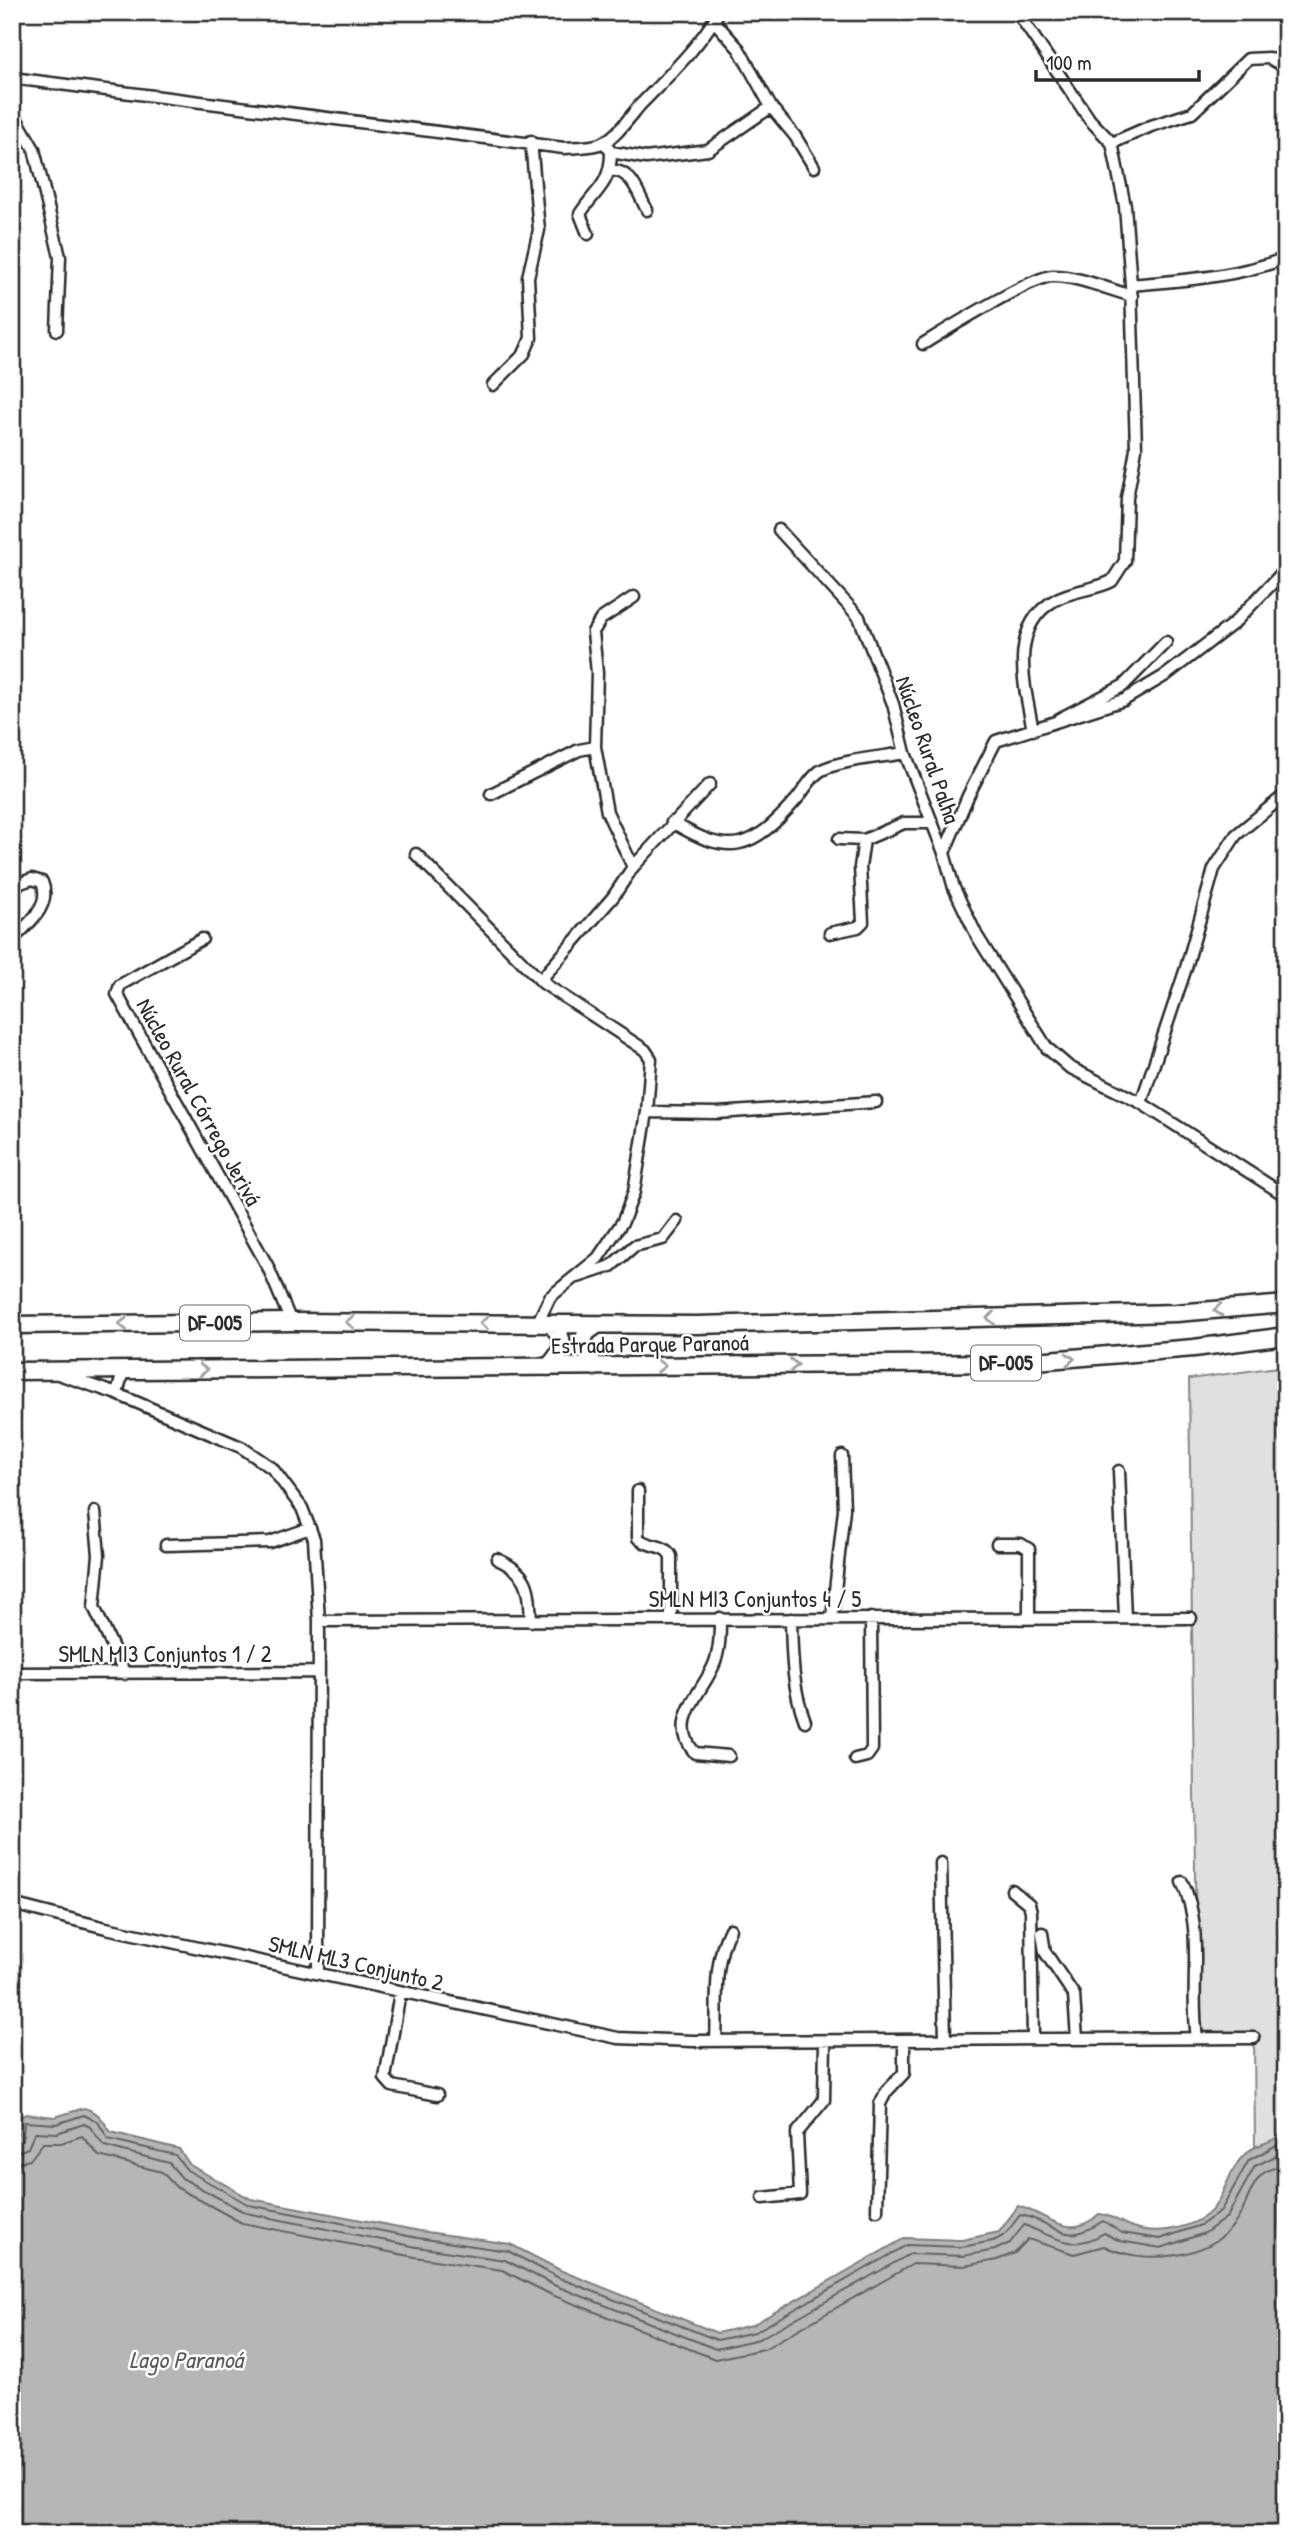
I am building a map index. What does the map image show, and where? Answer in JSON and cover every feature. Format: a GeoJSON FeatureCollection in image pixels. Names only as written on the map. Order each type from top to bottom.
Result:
{"type":"FeatureCollection","features":[{"type":"Feature","properties":{"kind":"main road","name":"Estrada Parque Paranoá"},"geometry":{"type":"LineString","coordinates":[[12,1325],[291,1322],[597,1325],[1037,1318],[1176,1314],[1286,1304]]}},
{"type":"Feature","properties":{"kind":"main road"},"geometry":{"type":"LineString","coordinates":[[543,1324],[561,1335],[563,1343],[560,1353],[548,1367]]}},
{"type":"Feature","properties":{"kind":"main road"},"geometry":{"type":"LineString","coordinates":[[596,1367],[582,1342],[587,1332],[597,1325]]}},
{"type":"Feature","properties":{"kind":"main road","name":"Estrada Parque Paranoá"},"geometry":{"type":"LineString","coordinates":[[12,1371],[1011,1363],[1194,1348],[1286,1336]]}},
{"type":"Feature","properties":{"kind":"street"},"geometry":{"type":"LineString","coordinates":[[1017,12],[1090,120],[1112,144],[1125,206],[1131,290],[1136,449],[1127,498],[1125,561],[1122,570],[1112,581],[1056,599],[1032,625],[1022,656],[1033,730]]}},
{"type":"Feature","properties":{"kind":"street"},"geometry":{"type":"LineString","coordinates":[[12,78],[531,141],[564,148],[604,142],[680,65],[716,17],[771,107],[795,136],[814,167]]}},
{"type":"Feature","properties":{"kind":"street"},"geometry":{"type":"LineString","coordinates":[[1112,144],[1151,126],[1192,113],[1248,59],[1269,58],[1286,67]]}},
{"type":"Feature","properties":{"kind":"street"},"geometry":{"type":"LineString","coordinates":[[611,152],[646,158],[708,150],[771,107]]}},
{"type":"Feature","properties":{"kind":"street"},"geometry":{"type":"LineString","coordinates":[[12,111],[34,149],[60,257],[57,330]]}},
{"type":"Feature","properties":{"kind":"street"},"geometry":{"type":"LineString","coordinates":[[493,385],[524,354],[531,338],[528,277],[539,230],[531,141]]}},
{"type":"Feature","properties":{"kind":"street"},"geometry":{"type":"LineString","coordinates":[[589,234],[580,214],[602,190],[610,170],[611,152],[604,142]]}},
{"type":"Feature","properties":{"kind":"street"},"geometry":{"type":"LineString","coordinates":[[610,170],[621,170],[629,176],[647,210]]}},
{"type":"Feature","properties":{"kind":"street"},"geometry":{"type":"LineString","coordinates":[[923,344],[979,310],[1047,277],[1131,290],[1220,277],[1257,269],[1286,258]]}},
{"type":"Feature","properties":{"kind":"street","name":"Núcleo Rural Palha"},"geometry":{"type":"LineString","coordinates":[[779,530],[859,617],[867,631],[893,704],[905,753],[930,823],[944,853]]}},
{"type":"Feature","properties":{"kind":"street","name":"Núcleo Rural Palha"},"geometry":{"type":"LineString","coordinates":[[944,853],[992,745],[1001,738],[1124,700],[1166,675],[1234,623],[1286,569]]}},
{"type":"Feature","properties":{"kind":"street"},"geometry":{"type":"LineString","coordinates":[[633,867],[607,812],[594,747],[597,673],[593,632],[601,619],[634,597]]}},
{"type":"Feature","properties":{"kind":"street"},"geometry":{"type":"LineString","coordinates":[[1053,723],[1069,712],[1123,686],[1166,642]]}},
{"type":"Feature","properties":{"kind":"street"},"geometry":{"type":"LineString","coordinates":[[491,794],[579,750],[594,747]]}},
{"type":"Feature","properties":{"kind":"street"},"geometry":{"type":"LineString","coordinates":[[672,822],[719,845],[735,846],[755,837],[772,824],[821,771],[905,753]]}},
{"type":"Feature","properties":{"kind":"street"},"geometry":{"type":"LineString","coordinates":[[543,983],[544,976],[613,897],[633,867],[710,784]]}},
{"type":"Feature","properties":{"kind":"street"},"geometry":{"type":"LineString","coordinates":[[1141,1103],[1186,968],[1214,869],[1236,835],[1286,794]]}},
{"type":"Feature","properties":{"kind":"street"},"geometry":{"type":"LineString","coordinates":[[839,839],[864,840],[904,822],[930,823]]}},
{"type":"Feature","properties":{"kind":"street"},"geometry":{"type":"LineString","coordinates":[[830,933],[858,927],[863,922],[860,867],[864,840]]}},
{"type":"Feature","properties":{"kind":"street"},"geometry":{"type":"LineString","coordinates":[[944,853],[954,888],[977,936],[1047,1048],[1069,1067],[1141,1103],[1286,1196]]}},
{"type":"Feature","properties":{"kind":"street"},"geometry":{"type":"LineString","coordinates":[[416,854],[543,983],[648,1052],[651,1059],[647,1112],[634,1192],[623,1221],[607,1249],[550,1297],[543,1324]]}},
{"type":"Feature","properties":{"kind":"street"},"geometry":{"type":"LineString","coordinates":[[12,886],[36,879],[42,882],[45,891],[40,909],[12,940]]}},
{"type":"Feature","properties":{"kind":"street","name":"Núcleo Rural Córrego Jerivá"},"geometry":{"type":"LineString","coordinates":[[202,939],[120,985],[117,993],[268,1267],[291,1322]]}},
{"type":"Feature","properties":{"kind":"street"},"geometry":{"type":"LineString","coordinates":[[647,1112],[717,1112],[876,1102]]}},
{"type":"Feature","properties":{"kind":"street"},"geometry":{"type":"LineString","coordinates":[[571,1280],[611,1266],[634,1245],[663,1239],[677,1221]]}},
{"type":"Feature","properties":{"kind":"street"},"geometry":{"type":"LineString","coordinates":[[46,1370],[117,1394],[256,1456],[289,1486],[310,1528],[315,1550],[319,1621],[318,1972]]}},
{"type":"Feature","properties":{"kind":"street"},"geometry":{"type":"LineString","coordinates":[[117,1394],[123,1371]]}},
{"type":"Feature","properties":{"kind":"street"},"geometry":{"type":"LineString","coordinates":[[832,1618],[844,1509],[842,1456]]}},
{"type":"Feature","properties":{"kind":"street"},"geometry":{"type":"LineString","coordinates":[[1119,1471],[1125,1619]]}},
{"type":"Feature","properties":{"kind":"street"},"geometry":{"type":"LineString","coordinates":[[638,1491],[638,1538],[646,1544],[664,1548],[671,1556],[671,1618]]}},
{"type":"Feature","properties":{"kind":"street"},"geometry":{"type":"LineString","coordinates":[[95,1511],[99,1555],[94,1607],[125,1674]]}},
{"type":"Feature","properties":{"kind":"street"},"geometry":{"type":"LineString","coordinates":[[166,1545],[271,1542],[310,1528]]}},
{"type":"Feature","properties":{"kind":"street"},"geometry":{"type":"LineString","coordinates":[[997,1544],[1021,1544],[1029,1549],[1029,1618]]}},
{"type":"Feature","properties":{"kind":"street"},"geometry":{"type":"LineString","coordinates":[[497,1559],[515,1567],[525,1578],[531,1621]]}},
{"type":"Feature","properties":{"kind":"street"},"geometry":{"type":"LineString","coordinates":[[720,1618],[715,1665],[690,1703],[686,1734],[695,1753],[729,1756]]}},
{"type":"Feature","properties":{"kind":"street"},"geometry":{"type":"LineString","coordinates":[[855,1759],[867,1756],[872,1749],[871,1618]]}},
{"type":"Feature","properties":{"kind":"street","name":"SMLN MI3 Conjuntos 4 / 5"},"geometry":{"type":"LineString","coordinates":[[319,1621],[1191,1618]]}},
{"type":"Feature","properties":{"kind":"street"},"geometry":{"type":"LineString","coordinates":[[791,1619],[792,1669],[797,1700],[805,1721]]}},
{"type":"Feature","properties":{"kind":"street","name":"SMLN MI3 Conjuntos 1 / 2"},"geometry":{"type":"LineString","coordinates":[[12,1673],[317,1672]]}},
{"type":"Feature","properties":{"kind":"street"},"geometry":{"type":"LineString","coordinates":[[941,1863],[945,2039]]}},
{"type":"Feature","properties":{"kind":"street"},"geometry":{"type":"LineString","coordinates":[[1182,1882],[1194,1913],[1193,2013],[1196,2038]]}},
{"type":"Feature","properties":{"kind":"street"},"geometry":{"type":"LineString","coordinates":[[1012,1890],[1029,1904],[1031,1911],[1033,2039]]}},
{"type":"Feature","properties":{"kind":"street","name":"SMLN ML3 Conjunto 2"},"geometry":{"type":"LineString","coordinates":[[12,1903],[119,1931],[318,1972],[587,2034],[693,2041],[1254,2038]]}},
{"type":"Feature","properties":{"kind":"street"},"geometry":{"type":"LineString","coordinates":[[716,2041],[718,1965],[720,1949],[730,1929]]}},
{"type":"Feature","properties":{"kind":"street"},"geometry":{"type":"LineString","coordinates":[[1042,1933],[1045,1952],[1071,1988],[1077,2039]]}},
{"type":"Feature","properties":{"kind":"street"},"geometry":{"type":"LineString","coordinates":[[400,1993],[385,2078],[392,2086],[437,2095]]}},
{"type":"Feature","properties":{"kind":"street"},"geometry":{"type":"LineString","coordinates":[[763,2197],[800,2194],[797,2133],[824,2100],[825,2040]]}},
{"type":"Feature","properties":{"kind":"street"},"geometry":{"type":"LineString","coordinates":[[877,2210],[880,2104],[886,2092],[904,2073],[904,2040]]}},
{"type":"Feature","properties":{"kind":"shaded area"},"geometry":{"type":"Polygon","coordinates":[[[1286,1366],[1286,2129],[1272,2142],[1255,2147],[1254,2038],[1197,2038],[1189,1379],[1286,1366]]]}},
{"type":"Feature","properties":{"kind":"water","name":"Lago Paranoá"},"geometry":{"type":"Polygon","coordinates":[[[84,2108],[97,2114],[111,2132],[179,2149],[190,2165],[251,2199],[420,2231],[510,2244],[562,2271],[717,2333],[752,2325],[905,2238],[962,2240],[999,2232],[1018,2206],[1069,2226],[1088,2222],[1099,2214],[1145,2230],[1183,2227],[1201,2219],[1215,2206],[1245,2154],[1277,2138],[1286,2129],[1286,2534],[12,2534],[12,2139],[18,2134],[14,2120],[26,2114],[55,2117],[84,2108]]]}}]}
